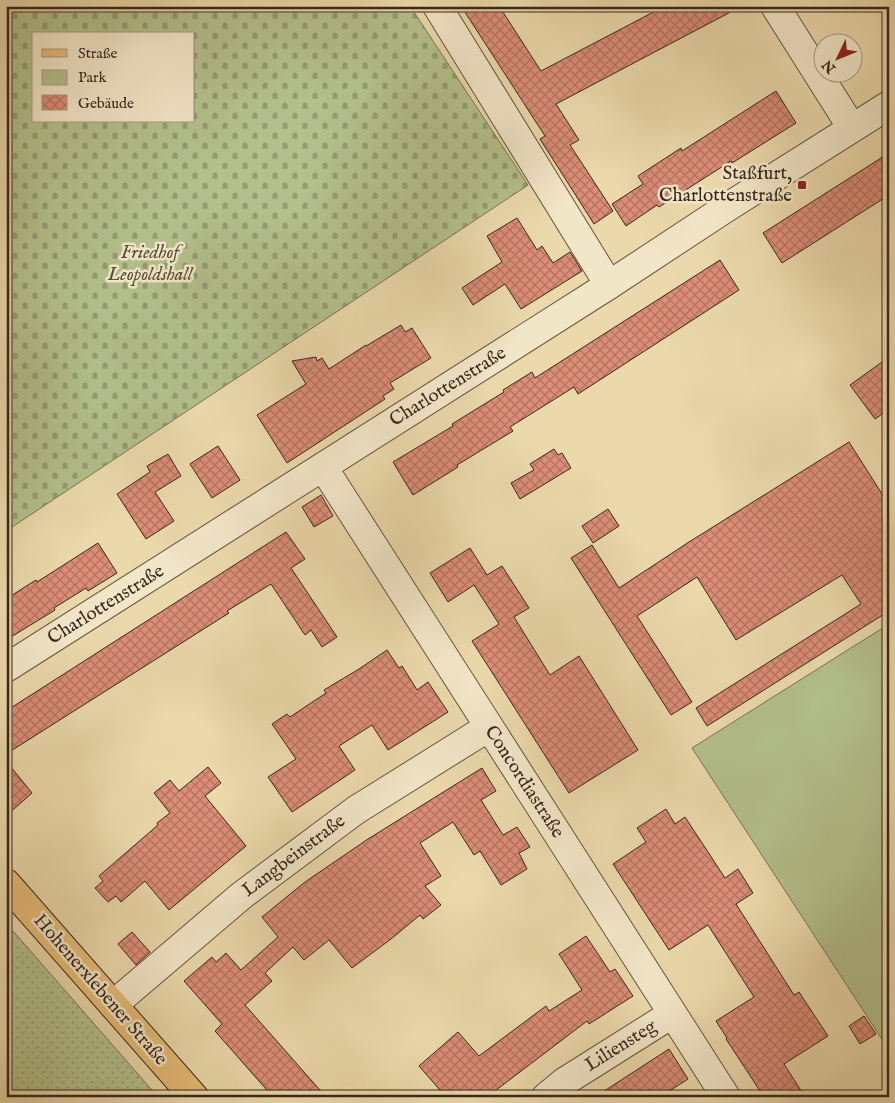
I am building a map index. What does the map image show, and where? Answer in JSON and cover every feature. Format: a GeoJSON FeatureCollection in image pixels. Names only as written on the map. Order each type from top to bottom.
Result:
{"type":"FeatureCollection","features":[{"type":"Feature","properties":{"kind":"main road","name":"Hohenerxlebener Straße"},"geometry":{"type":"LineString","coordinates":[[6,884],[194,1097]]}},
{"type":"Feature","properties":{"kind":"street"},"geometry":{"type":"LineString","coordinates":[[437,6],[609,285]]}},
{"type":"Feature","properties":{"kind":"street"},"geometry":{"type":"LineString","coordinates":[[774,6],[852,128]]}},
{"type":"Feature","properties":{"kind":"street","name":"Charlottenstraße"},"geometry":{"type":"LineString","coordinates":[[6,668],[889,105]]}},
{"type":"Feature","properties":{"kind":"street","name":"Concordiastraße"},"geometry":{"type":"LineString","coordinates":[[323,466],[726,1097]]}},
{"type":"Feature","properties":{"kind":"street","name":"Langbeinstraße"},"geometry":{"type":"LineString","coordinates":[[113,1005],[241,896],[356,810],[489,727]]}},
{"type":"Feature","properties":{"kind":"street","name":"Liliensteg"},"geometry":{"type":"LineString","coordinates":[[546,1097],[564,1082],[672,1014]]}},
{"type":"Feature","properties":{"kind":"green space","name":"Friedhof Leopoldshall"},"geometry":{"type":"Polygon","coordinates":[[[6,6],[410,6],[528,185],[6,531],[6,6]]]}},
{"type":"Feature","properties":{"kind":"green space"},"geometry":{"type":"Polygon","coordinates":[[[889,624],[889,1050],[692,748],[889,624]]]}},
{"type":"Feature","properties":{"kind":"green space"},"geometry":{"type":"Polygon","coordinates":[[[6,923],[158,1097],[6,1097],[6,923]]]}},
{"type":"Feature","properties":{"kind":"building"},"geometry":{"type":"Polygon","coordinates":[[[461,6],[499,6],[541,71],[665,6],[742,6],[556,104],[579,140],[570,145],[613,211],[594,224],[540,139],[545,136],[461,6]]]}},
{"type":"Feature","properties":{"kind":"building"},"geometry":{"type":"Polygon","coordinates":[[[776,91],[796,123],[732,163],[731,161],[659,207],[657,205],[626,226],[612,204],[643,184],[638,176],[681,148],[682,151],[776,91]]]}},
{"type":"Feature","properties":{"kind":"building"},"geometry":{"type":"Polygon","coordinates":[[[889,153],[889,195],[782,263],[763,233],[889,153]]]}},
{"type":"Feature","properties":{"kind":"building"},"geometry":{"type":"Polygon","coordinates":[[[517,218],[537,250],[542,246],[553,263],[570,252],[582,271],[521,309],[505,284],[473,305],[462,288],[502,262],[487,236],[517,218]]]}},
{"type":"Feature","properties":{"kind":"building"},"geometry":{"type":"Polygon","coordinates":[[[720,260],[739,290],[578,394],[574,387],[510,427],[513,431],[457,465],[458,467],[413,495],[393,462],[453,426],[452,424],[504,392],[503,390],[532,372],[535,378],[720,260]]]}},
{"type":"Feature","properties":{"kind":"building"},"geometry":{"type":"Polygon","coordinates":[[[401,325],[405,332],[412,328],[431,358],[390,383],[394,389],[383,396],[385,399],[287,463],[257,415],[306,384],[292,361],[316,357],[317,361],[322,358],[329,369],[401,325]]]}},
{"type":"Feature","properties":{"kind":"building"},"geometry":{"type":"Polygon","coordinates":[[[889,357],[889,409],[875,419],[850,385],[889,357]]]}},
{"type":"Feature","properties":{"kind":"building"},"geometry":{"type":"Polygon","coordinates":[[[849,442],[889,505],[889,611],[707,726],[696,708],[861,604],[842,575],[736,640],[697,577],[637,616],[692,702],[671,715],[571,558],[592,545],[619,588],[849,442]]]}},
{"type":"Feature","properties":{"kind":"building"},"geometry":{"type":"Polygon","coordinates":[[[218,446],[240,480],[212,498],[190,464],[218,446]]]}},
{"type":"Feature","properties":{"kind":"building"},"geometry":{"type":"Polygon","coordinates":[[[554,449],[558,455],[562,453],[571,468],[520,499],[511,483],[534,470],[530,464],[554,449]]]}},
{"type":"Feature","properties":{"kind":"building"},"geometry":{"type":"Polygon","coordinates":[[[168,454],[181,476],[155,492],[174,521],[146,539],[117,494],[150,472],[147,466],[168,454]]]}},
{"type":"Feature","properties":{"kind":"building"},"geometry":{"type":"Polygon","coordinates":[[[321,495],[333,516],[314,527],[302,507],[321,495]]]}},
{"type":"Feature","properties":{"kind":"building"},"geometry":{"type":"Polygon","coordinates":[[[608,509],[619,526],[593,543],[582,526],[608,509]]]}},
{"type":"Feature","properties":{"kind":"building"},"geometry":{"type":"Polygon","coordinates":[[[286,532],[305,559],[291,568],[337,637],[322,647],[311,630],[305,635],[271,584],[227,611],[229,613],[6,754],[6,711],[286,532]]]}},
{"type":"Feature","properties":{"kind":"building"},"geometry":{"type":"Polygon","coordinates":[[[98,543],[117,573],[88,591],[86,588],[54,608],[55,610],[6,640],[6,599],[36,580],[37,582],[98,543]]]}},
{"type":"Feature","properties":{"kind":"building"},"geometry":{"type":"Polygon","coordinates":[[[470,548],[487,575],[502,566],[529,608],[514,617],[550,675],[579,656],[638,750],[569,793],[472,641],[499,624],[474,585],[448,602],[430,573],[470,548]]]}},
{"type":"Feature","properties":{"kind":"building"},"geometry":{"type":"Polygon","coordinates":[[[387,650],[399,668],[402,666],[417,690],[428,682],[448,712],[388,750],[372,725],[339,746],[355,770],[292,812],[268,777],[296,759],[272,724],[287,714],[290,717],[326,693],[324,690],[387,650]]]}},
{"type":"Feature","properties":{"kind":"building"},"geometry":{"type":"Polygon","coordinates":[[[6,761],[32,793],[6,816],[6,761]]]}},
{"type":"Feature","properties":{"kind":"building"},"geometry":{"type":"Polygon","coordinates":[[[208,767],[221,783],[205,796],[246,846],[169,910],[145,881],[121,902],[116,896],[108,902],[95,888],[103,881],[99,876],[170,813],[154,793],[170,780],[179,791],[208,767]]]}},
{"type":"Feature","properties":{"kind":"building"},"geometry":{"type":"Polygon","coordinates":[[[482,768],[496,791],[481,800],[503,835],[517,827],[530,847],[519,853],[527,869],[501,885],[480,851],[474,855],[453,822],[420,843],[441,876],[425,886],[441,905],[423,919],[420,915],[352,968],[329,940],[304,960],[293,947],[265,973],[272,981],[245,1005],[326,1097],[273,1097],[215,1031],[222,1024],[184,981],[212,957],[216,962],[226,953],[241,970],[278,937],[262,917],[305,882],[368,839],[482,768]]]}},
{"type":"Feature","properties":{"kind":"building"},"geometry":{"type":"Polygon","coordinates":[[[666,809],[675,824],[685,817],[725,878],[738,869],[753,893],[736,904],[794,995],[799,992],[828,1036],[784,1064],[805,1097],[764,1097],[726,1039],[716,1021],[754,997],[708,925],[669,950],[613,864],[646,842],[637,828],[666,809]]]}},
{"type":"Feature","properties":{"kind":"building"},"geometry":{"type":"Polygon","coordinates":[[[132,932],[150,952],[136,965],[118,944],[132,932]]]}},
{"type":"Feature","properties":{"kind":"building"},"geometry":{"type":"Polygon","coordinates":[[[586,936],[610,972],[615,969],[633,996],[589,1024],[587,1021],[487,1097],[446,1097],[419,1066],[458,1032],[479,1056],[546,1006],[549,1011],[582,990],[559,954],[586,936]]]}},
{"type":"Feature","properties":{"kind":"building"},"geometry":{"type":"Polygon","coordinates":[[[864,1016],[876,1034],[860,1044],[849,1026],[864,1016]]]}},
{"type":"Feature","properties":{"kind":"building"},"geometry":{"type":"Polygon","coordinates":[[[669,1049],[688,1079],[660,1097],[595,1097],[669,1049]]]}},
{"type":"Feature","properties":{"kind":"place","name":"Staßfurt, Charlottenstraße"},"geometry":{"type":"Point","coordinates":[802,185]}}]}
